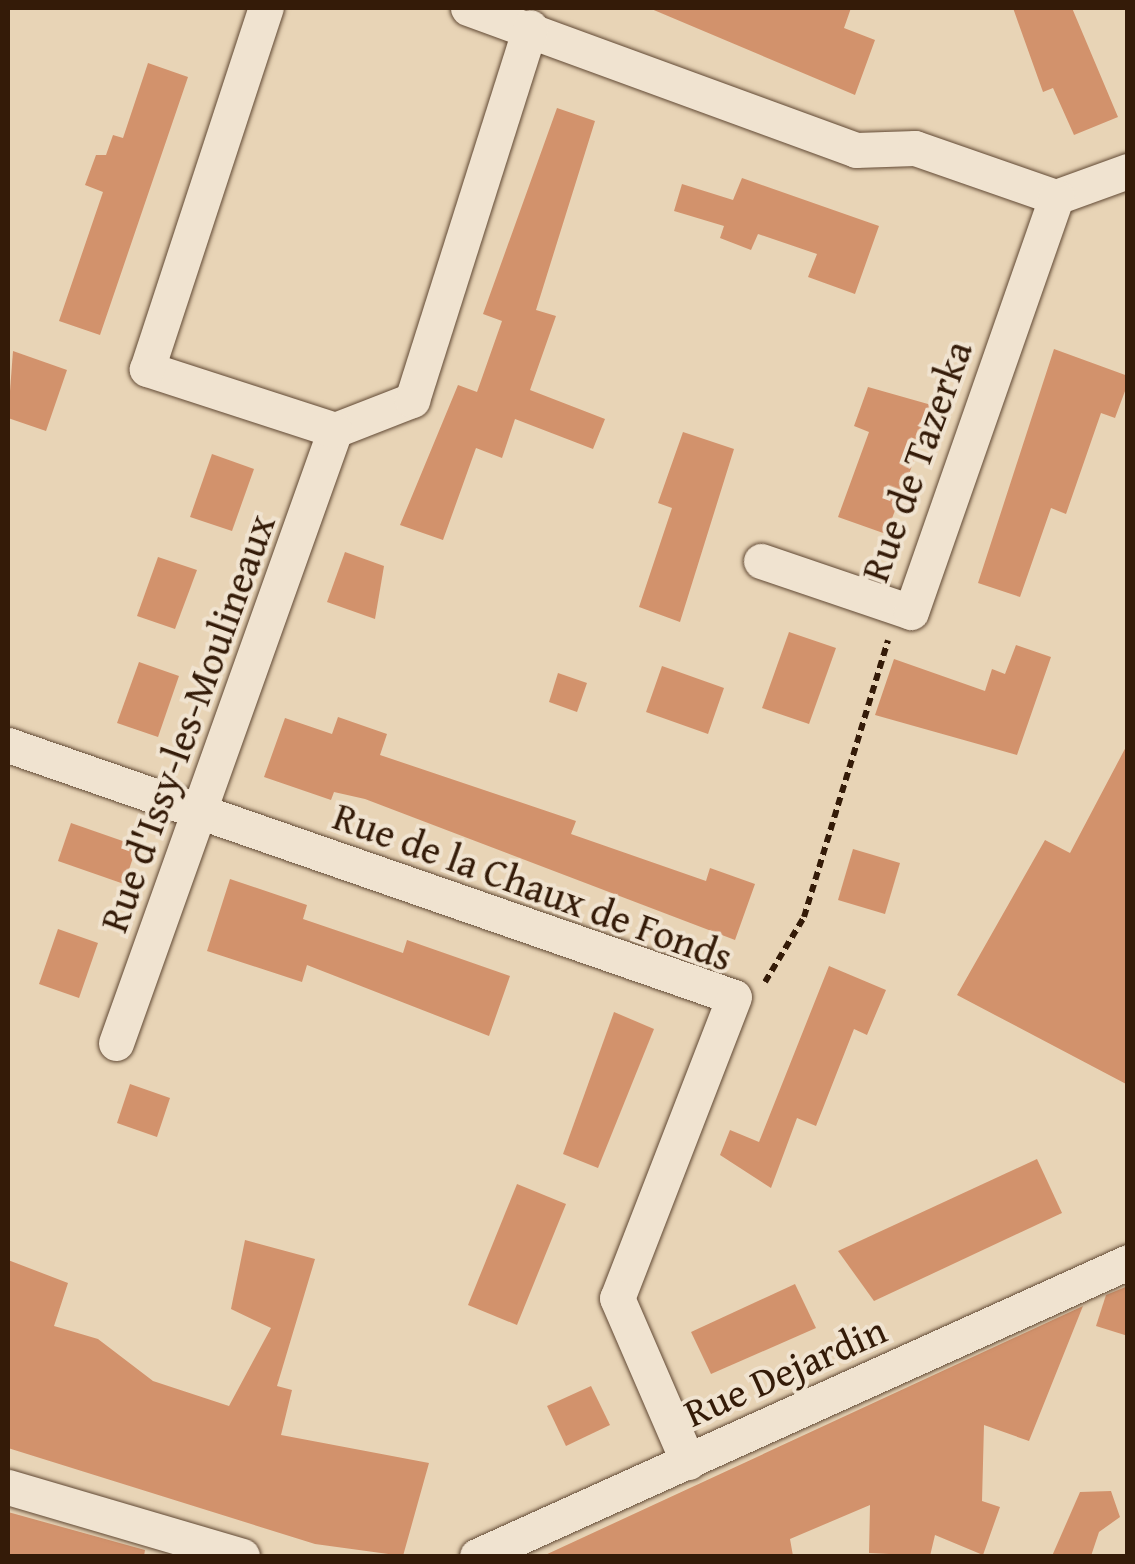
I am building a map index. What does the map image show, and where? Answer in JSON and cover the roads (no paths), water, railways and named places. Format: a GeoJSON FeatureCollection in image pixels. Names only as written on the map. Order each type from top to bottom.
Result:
{"type":"FeatureCollection","features":[{"type":"Feature","properties":{"kind":"street"},"geometry":{"type":"LineString","coordinates":[[266,8],[146,369],[335,430],[412,400],[530,27]]}},
{"type":"Feature","properties":{"kind":"street"},"geometry":{"type":"LineString","coordinates":[[468,8],[530,27],[856,150],[915,148],[1056,197],[1128,171]]}},
{"type":"Feature","properties":{"kind":"street","name":"Rue de Tazerka"},"geometry":{"type":"LineString","coordinates":[[761,561],[911,612],[1056,197]]}},
{"type":"Feature","properties":{"kind":"street","name":"Rue d'Issy-les-Moulineaux"},"geometry":{"type":"LineString","coordinates":[[116,1043],[205,813],[335,430]]}},
{"type":"Feature","properties":{"kind":"street","name":"Rue de la Chaux de Fonds"},"geometry":{"type":"LineString","coordinates":[[8,745],[734,997],[617,1298],[688,1462]]}},
{"type":"Feature","properties":{"kind":"street","name":"Rue Dejardin"},"geometry":{"type":"LineString","coordinates":[[476,1556],[1128,1262]]}},
{"type":"Feature","properties":{"kind":"street"},"geometry":{"type":"LineString","coordinates":[[8,1486],[242,1556]]}}]}
